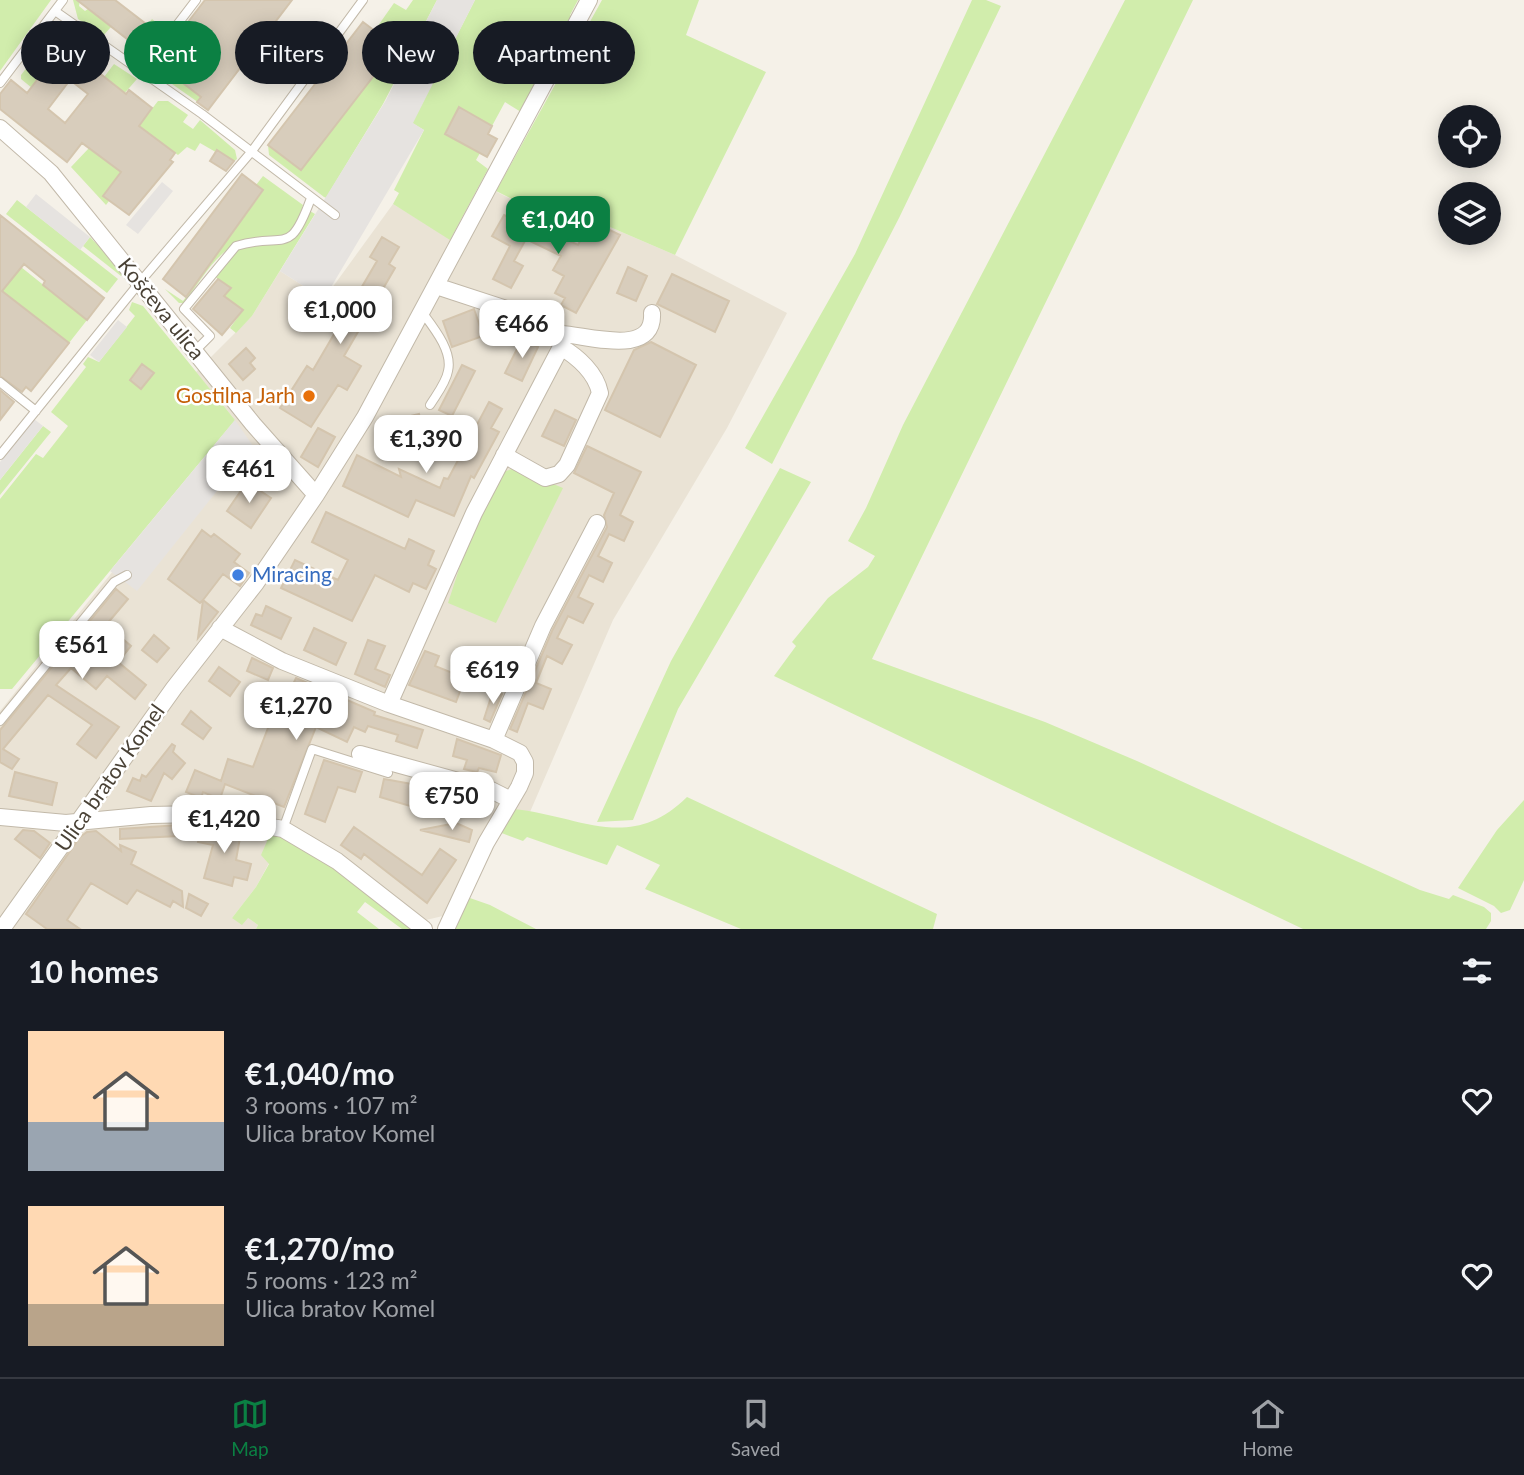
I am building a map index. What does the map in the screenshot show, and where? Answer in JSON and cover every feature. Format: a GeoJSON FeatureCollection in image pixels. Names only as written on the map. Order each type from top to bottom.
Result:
{"type":"FeatureCollection","features":[{"type":"Feature","properties":{"kind":"street","name":"Ulica bratov Komel"},"geometry":{"type":"LineString","coordinates":[[2,929],[81,822],[174,688],[256,583],[316,495],[365,417],[436,286],[458,239],[589,0]]}},
{"type":"Feature","properties":{"kind":"street","name":"Koščeva ulica"},"geometry":{"type":"LineString","coordinates":[[0,128],[51,173],[308,490],[316,495]]}},
{"type":"Feature","properties":{"kind":"street"},"geometry":{"type":"LineString","coordinates":[[436,286],[550,323],[561,341],[598,384],[600,393],[567,465],[559,474],[545,478],[504,455]]}},
{"type":"Feature","properties":{"kind":"street"},"geometry":{"type":"LineString","coordinates":[[561,341],[614,343],[632,340],[648,332],[652,313]]}},
{"type":"Feature","properties":{"kind":"street"},"geometry":{"type":"LineString","coordinates":[[389,704],[474,513],[561,341]]}},
{"type":"Feature","properties":{"kind":"street"},"geometry":{"type":"LineString","coordinates":[[494,740],[543,626],[597,523]]}},
{"type":"Feature","properties":{"kind":"street"},"geometry":{"type":"LineString","coordinates":[[220,628],[282,661],[389,704],[515,749],[525,762],[525,773],[486,843],[446,929]]}},
{"type":"Feature","properties":{"kind":"street"},"geometry":{"type":"LineString","coordinates":[[360,754],[450,781],[491,790],[511,800]]}},
{"type":"Feature","properties":{"kind":"street"},"geometry":{"type":"LineString","coordinates":[[0,817],[58,823],[198,814],[283,829],[337,861],[424,929]]}},
{"type":"Feature","properties":{"kind":"lane"},"geometry":{"type":"LineString","coordinates":[[0,83],[63,0]]}},
{"type":"Feature","properties":{"kind":"lane"},"geometry":{"type":"LineString","coordinates":[[180,21],[196,0]]}},
{"type":"Feature","properties":{"kind":"lane"},"geometry":{"type":"LineString","coordinates":[[0,455],[140,282],[252,151],[363,0]]}},
{"type":"Feature","properties":{"kind":"lane"},"geometry":{"type":"LineString","coordinates":[[55,11],[124,60]]}},
{"type":"Feature","properties":{"kind":"lane"},"geometry":{"type":"LineString","coordinates":[[158,84],[252,151],[335,215]]}},
{"type":"Feature","properties":{"kind":"lane"},"geometry":{"type":"LineString","coordinates":[[195,351],[210,336],[184,309],[236,246],[291,238],[300,228],[311,198]]}},
{"type":"Feature","properties":{"kind":"lane"},"geometry":{"type":"LineString","coordinates":[[422,312],[442,342],[449,363],[448,373],[430,405]]}},
{"type":"Feature","properties":{"kind":"lane"},"geometry":{"type":"LineString","coordinates":[[0,382],[36,411]]}},
{"type":"Feature","properties":{"kind":"lane"},"geometry":{"type":"LineString","coordinates":[[0,722],[114,582],[127,575]]}},
{"type":"Feature","properties":{"kind":"lane"},"geometry":{"type":"LineString","coordinates":[[283,829],[312,749],[388,774]]}},
{"type":"Feature","properties":{"kind":"shaded area"},"geometry":{"type":"Polygon","coordinates":[[[437,0],[475,0],[459,32],[459,21],[426,21],[437,0]]]}},
{"type":"Feature","properties":{"kind":"shaded area"},"geometry":{"type":"Polygon","coordinates":[[[394,84],[433,84],[413,123],[424,130],[324,299],[280,271],[394,84]]]}},
{"type":"Feature","properties":{"kind":"shaded area"},"geometry":{"type":"Polygon","coordinates":[[[162,182],[173,191],[138,234],[126,225],[162,182]]]}},
{"type":"Feature","properties":{"kind":"shaded area"},"geometry":{"type":"Polygon","coordinates":[[[481,184],[579,233],[589,218],[675,255],[787,313],[727,428],[613,620],[530,812],[500,809],[473,852],[447,915],[426,920],[345,859],[269,863],[256,887],[232,918],[248,918],[258,925],[256,929],[0,929],[0,711],[235,420],[196,372],[252,316],[280,271],[324,299],[393,204],[450,239],[481,184]]]}},
{"type":"Feature","properties":{"kind":"shaded area"},"geometry":{"type":"Polygon","coordinates":[[[36,194],[90,237],[80,250],[26,207],[36,194]]]}},
{"type":"Feature","properties":{"kind":"shaded area"},"geometry":{"type":"Polygon","coordinates":[[[118,320],[127,327],[99,362],[90,355],[118,320]]]}},
{"type":"Feature","properties":{"kind":"shaded area"},"geometry":{"type":"Polygon","coordinates":[[[34,419],[43,426],[0,480],[0,462],[34,419]]]}},
{"type":"Feature","properties":{"kind":"shaded area"},"geometry":{"type":"Polygon","coordinates":[[[235,420],[253,446],[137,591],[110,571],[235,420]]]}},
{"type":"Feature","properties":{"kind":"green space"},"geometry":{"type":"Polygon","coordinates":[[[0,0],[51,0],[36,21],[21,21],[21,42],[0,71],[0,0]]]}},
{"type":"Feature","properties":{"kind":"green space"},"geometry":{"type":"Polygon","coordinates":[[[73,0],[80,0],[79,6],[85,11],[88,9],[103,21],[81,21],[73,0]]]}},
{"type":"Feature","properties":{"kind":"green space"},"geometry":{"type":"Polygon","coordinates":[[[413,0],[437,0],[426,21],[381,21],[394,3],[406,10],[413,0]]]}},
{"type":"Feature","properties":{"kind":"green space"},"geometry":{"type":"Polygon","coordinates":[[[475,0],[578,0],[570,21],[473,21],[473,84],[536,84],[521,112],[505,102],[492,126],[459,108],[445,133],[480,153],[476,160],[488,169],[450,240],[393,204],[399,193],[394,190],[424,130],[412,123],[432,84],[459,84],[459,31],[475,0]]]}},
{"type":"Feature","properties":{"kind":"green space"},"geometry":{"type":"Polygon","coordinates":[[[602,0],[699,0],[686,35],[766,72],[675,255],[589,218],[579,233],[496,191],[555,84],[635,84],[635,21],[590,21],[602,0]]]}},
{"type":"Feature","properties":{"kind":"green space"},"geometry":{"type":"Polygon","coordinates":[[[972,0],[986,0],[1001,6],[899,218],[772,464],[745,448],[855,254],[972,0]]]}},
{"type":"Feature","properties":{"kind":"green space"},"geometry":{"type":"Polygon","coordinates":[[[1125,0],[1193,0],[872,659],[1045,722],[1420,890],[1449,899],[1453,895],[1484,907],[1491,913],[1491,921],[1486,929],[1303,929],[774,676],[796,646],[792,642],[828,598],[868,567],[875,556],[848,541],[866,508],[903,425],[1125,0]]]}},
{"type":"Feature","properties":{"kind":"green space"},"geometry":{"type":"Polygon","coordinates":[[[114,64],[124,71],[124,84],[133,84],[123,95],[110,83],[110,69],[114,64]]]}},
{"type":"Feature","properties":{"kind":"green space"},"geometry":{"type":"Polygon","coordinates":[[[172,84],[184,84],[211,105],[202,105],[172,84]]]}},
{"type":"Feature","properties":{"kind":"green space"},"geometry":{"type":"Polygon","coordinates":[[[367,84],[393,84],[330,191],[329,199],[269,155],[268,145],[301,169],[367,84]]]}},
{"type":"Feature","properties":{"kind":"green space"},"geometry":{"type":"Polygon","coordinates":[[[158,101],[168,101],[188,115],[183,122],[193,129],[200,120],[235,150],[237,159],[233,162],[200,143],[195,151],[187,147],[178,155],[151,135],[104,196],[109,201],[106,205],[71,167],[89,148],[110,163],[158,101]]]}},
{"type":"Feature","properties":{"kind":"green space"},"geometry":{"type":"Polygon","coordinates":[[[263,176],[303,205],[291,232],[276,239],[247,241],[227,250],[213,263],[184,303],[179,303],[165,289],[183,301],[263,191],[256,185],[263,176]]]}},
{"type":"Feature","properties":{"kind":"green space"},"geometry":{"type":"Polygon","coordinates":[[[17,200],[118,279],[107,293],[6,214],[17,200]]]}},
{"type":"Feature","properties":{"kind":"green space"},"geometry":{"type":"Polygon","coordinates":[[[310,211],[315,214],[252,316],[236,333],[230,328],[243,310],[224,296],[230,288],[214,276],[240,248],[252,244],[287,243],[302,228],[310,211]]]}},
{"type":"Feature","properties":{"kind":"green space"},"geometry":{"type":"Polygon","coordinates":[[[90,237],[124,273],[121,276],[83,246],[90,237]]]}},
{"type":"Feature","properties":{"kind":"green space"},"geometry":{"type":"Polygon","coordinates":[[[21,267],[87,320],[69,343],[2,291],[21,267]]]}},
{"type":"Feature","properties":{"kind":"green space"},"geometry":{"type":"Polygon","coordinates":[[[132,302],[143,306],[235,420],[12,689],[0,689],[0,499],[36,454],[43,458],[68,426],[51,412],[86,367],[83,364],[88,357],[99,362],[135,316],[129,310],[132,302]]]}},
{"type":"Feature","properties":{"kind":"green space"},"geometry":{"type":"Polygon","coordinates":[[[43,426],[51,432],[0,495],[0,480],[43,426]]]}},
{"type":"Feature","properties":{"kind":"green space"},"geometry":{"type":"Polygon","coordinates":[[[515,468],[563,488],[496,623],[448,603],[469,538],[500,473],[515,468]]]}},
{"type":"Feature","properties":{"kind":"green space"},"geometry":{"type":"Polygon","coordinates":[[[780,468],[811,482],[678,709],[633,820],[597,822],[671,661],[780,468]]]}},
{"type":"Feature","properties":{"kind":"green space"},"geometry":{"type":"Polygon","coordinates":[[[687,797],[937,914],[933,929],[741,929],[645,889],[660,865],[617,845],[607,865],[527,837],[523,841],[499,832],[513,809],[603,827],[624,827],[645,824],[666,814],[687,797]]]}},
{"type":"Feature","properties":{"kind":"green space"},"geometry":{"type":"Polygon","coordinates":[[[1524,800],[1524,880],[1510,910],[1501,913],[1494,906],[1458,888],[1497,830],[1524,800]]]}},
{"type":"Feature","properties":{"kind":"green space"},"geometry":{"type":"Polygon","coordinates":[[[271,832],[279,833],[330,862],[411,929],[402,929],[365,902],[357,912],[379,929],[256,929],[258,925],[248,918],[242,925],[232,918],[256,887],[269,864],[261,855],[271,832]]]}},
{"type":"Feature","properties":{"kind":"green space"},"geometry":{"type":"Polygon","coordinates":[[[467,897],[490,905],[536,929],[453,929],[467,897]]]}},
{"type":"Feature","properties":{"kind":"building"},"geometry":{"type":"Polygon","coordinates":[[[77,0],[115,0],[142,21],[124,21],[124,37],[110,26],[110,21],[104,21],[77,0]]]}},
{"type":"Feature","properties":{"kind":"building"},"geometry":{"type":"Polygon","coordinates":[[[205,0],[292,0],[276,21],[235,21],[235,75],[208,110],[197,102],[201,97],[184,84],[221,84],[221,21],[189,21],[205,0]]]}},
{"type":"Feature","properties":{"kind":"building"},"geometry":{"type":"Polygon","coordinates":[[[362,23],[362,84],[367,84],[301,170],[268,145],[315,84],[348,84],[348,41],[362,23]]]}},
{"type":"Feature","properties":{"kind":"building"},"geometry":{"type":"Polygon","coordinates":[[[11,80],[27,93],[34,84],[67,84],[48,109],[65,123],[88,94],[75,84],[110,84],[110,81],[126,94],[129,90],[152,108],[139,126],[175,153],[170,160],[173,162],[129,215],[103,196],[121,172],[82,143],[67,162],[0,109],[0,94],[11,80]]]}},
{"type":"Feature","properties":{"kind":"building"},"geometry":{"type":"Polygon","coordinates":[[[459,107],[492,126],[488,134],[497,139],[487,157],[445,134],[459,107]]]}},
{"type":"Feature","properties":{"kind":"building"},"geometry":{"type":"Polygon","coordinates":[[[217,150],[234,161],[226,171],[210,161],[217,150]]]}},
{"type":"Feature","properties":{"kind":"building"},"geometry":{"type":"Polygon","coordinates":[[[242,174],[263,190],[186,297],[163,279],[242,174]]]}},
{"type":"Feature","properties":{"kind":"building"},"geometry":{"type":"Polygon","coordinates":[[[0,215],[104,298],[87,320],[43,285],[45,281],[24,264],[2,291],[69,343],[31,391],[26,387],[22,392],[0,376],[0,215]]]}},
{"type":"Feature","properties":{"kind":"building"},"geometry":{"type":"Polygon","coordinates":[[[504,215],[519,223],[523,215],[536,222],[535,225],[578,245],[591,221],[620,235],[576,313],[561,305],[565,298],[555,293],[564,276],[553,270],[561,256],[526,239],[514,261],[523,266],[511,288],[493,279],[510,246],[492,236],[504,215]]]}},
{"type":"Feature","properties":{"kind":"building"},"geometry":{"type":"Polygon","coordinates":[[[382,237],[399,247],[389,264],[395,268],[344,356],[361,366],[347,390],[338,385],[311,427],[280,408],[307,366],[313,370],[377,261],[370,257],[382,237]]]}},
{"type":"Feature","properties":{"kind":"building"},"geometry":{"type":"Polygon","coordinates":[[[628,267],[647,276],[636,301],[617,293],[628,267]]]}},
{"type":"Feature","properties":{"kind":"building"},"geometry":{"type":"Polygon","coordinates":[[[672,274],[729,301],[715,332],[657,304],[672,274]]]}},
{"type":"Feature","properties":{"kind":"building"},"geometry":{"type":"Polygon","coordinates":[[[218,279],[231,288],[224,296],[243,310],[222,335],[193,309],[218,279]]]}},
{"type":"Feature","properties":{"kind":"building"},"geometry":{"type":"Polygon","coordinates":[[[299,296],[319,308],[308,326],[293,317],[295,312],[291,310],[299,296]]]}},
{"type":"Feature","properties":{"kind":"building"},"geometry":{"type":"Polygon","coordinates":[[[474,309],[483,336],[452,347],[443,321],[474,309]]]}},
{"type":"Feature","properties":{"kind":"building"},"geometry":{"type":"Polygon","coordinates":[[[522,339],[538,347],[522,381],[505,373],[522,339]]]}},
{"type":"Feature","properties":{"kind":"building"},"geometry":{"type":"Polygon","coordinates":[[[651,342],[696,365],[660,437],[605,410],[634,350],[651,342]]]}},
{"type":"Feature","properties":{"kind":"building"},"geometry":{"type":"Polygon","coordinates":[[[246,348],[255,358],[250,363],[255,369],[243,380],[229,364],[246,348]]]}},
{"type":"Feature","properties":{"kind":"building"},"geometry":{"type":"Polygon","coordinates":[[[142,364],[154,373],[141,389],[130,380],[142,364]]]}},
{"type":"Feature","properties":{"kind":"building"},"geometry":{"type":"Polygon","coordinates":[[[462,365],[475,371],[452,416],[439,410],[462,365]]]}},
{"type":"Feature","properties":{"kind":"building"},"geometry":{"type":"Polygon","coordinates":[[[0,390],[14,402],[0,420],[0,390]]]}},
{"type":"Feature","properties":{"kind":"building"},"geometry":{"type":"Polygon","coordinates":[[[489,402],[502,409],[491,428],[499,432],[474,478],[471,476],[454,516],[416,500],[408,517],[343,486],[357,455],[401,477],[399,469],[440,488],[444,478],[448,479],[489,402]]]}},
{"type":"Feature","properties":{"kind":"building"},"geometry":{"type":"Polygon","coordinates":[[[555,410],[576,420],[564,446],[542,436],[555,410]]]}},
{"type":"Feature","properties":{"kind":"building"},"geometry":{"type":"Polygon","coordinates":[[[419,414],[425,437],[393,446],[386,422],[419,414]]]}},
{"type":"Feature","properties":{"kind":"building"},"geometry":{"type":"Polygon","coordinates":[[[318,428],[335,437],[318,467],[301,457],[318,428]]]}},
{"type":"Feature","properties":{"kind":"building"},"geometry":{"type":"Polygon","coordinates":[[[587,446],[641,472],[620,515],[633,522],[624,541],[609,534],[598,556],[612,563],[603,582],[589,575],[578,597],[593,604],[583,623],[568,616],[557,638],[572,645],[562,664],[547,656],[536,683],[551,689],[543,709],[528,703],[517,732],[510,729],[552,631],[607,527],[604,515],[614,493],[574,473],[587,446]]]}},
{"type":"Feature","properties":{"kind":"building"},"geometry":{"type":"Polygon","coordinates":[[[247,482],[271,498],[251,528],[227,511],[247,482]]]}},
{"type":"Feature","properties":{"kind":"building"},"geometry":{"type":"Polygon","coordinates":[[[326,512],[405,549],[409,539],[434,551],[428,565],[436,569],[426,589],[413,583],[409,592],[375,575],[352,621],[281,588],[295,560],[338,580],[348,560],[312,542],[326,512]]]}},
{"type":"Feature","properties":{"kind":"building"},"geometry":{"type":"Polygon","coordinates":[[[202,530],[211,537],[214,534],[240,554],[234,562],[249,573],[240,586],[223,574],[200,603],[168,579],[202,530]]]}},
{"type":"Feature","properties":{"kind":"building"},"geometry":{"type":"Polygon","coordinates":[[[116,589],[128,599],[106,625],[131,646],[118,662],[146,685],[135,699],[107,676],[96,689],[71,668],[56,685],[119,727],[96,758],[77,744],[92,725],[48,695],[3,749],[19,759],[12,769],[0,762],[0,730],[116,589]]]}},
{"type":"Feature","properties":{"kind":"building"},"geometry":{"type":"Polygon","coordinates":[[[203,600],[218,612],[198,638],[203,600]]]}},
{"type":"Feature","properties":{"kind":"building"},"geometry":{"type":"Polygon","coordinates":[[[266,606],[291,618],[281,639],[251,625],[256,614],[262,616],[266,606]]]}},
{"type":"Feature","properties":{"kind":"building"},"geometry":{"type":"Polygon","coordinates":[[[314,628],[346,643],[336,665],[304,650],[314,628]]]}},
{"type":"Feature","properties":{"kind":"building"},"geometry":{"type":"Polygon","coordinates":[[[154,635],[169,648],[157,662],[142,650],[154,635]]]}},
{"type":"Feature","properties":{"kind":"building"},"geometry":{"type":"Polygon","coordinates":[[[368,640],[385,646],[375,669],[390,675],[385,687],[355,674],[368,640]]]}},
{"type":"Feature","properties":{"kind":"building"},"geometry":{"type":"Polygon","coordinates":[[[425,651],[439,656],[435,666],[465,678],[456,702],[409,685],[425,651]]]}},
{"type":"Feature","properties":{"kind":"building"},"geometry":{"type":"Polygon","coordinates":[[[252,658],[273,668],[268,680],[247,671],[252,658]]]}},
{"type":"Feature","properties":{"kind":"building"},"geometry":{"type":"Polygon","coordinates":[[[219,667],[240,682],[230,696],[209,681],[219,667]]]}},
{"type":"Feature","properties":{"kind":"building"},"geometry":{"type":"Polygon","coordinates":[[[296,678],[375,712],[374,715],[423,730],[417,748],[396,741],[398,735],[368,726],[365,732],[354,727],[347,742],[316,727],[284,807],[225,784],[220,799],[203,792],[201,798],[186,792],[195,770],[221,781],[228,759],[253,767],[273,715],[259,708],[267,692],[285,701],[296,678]]]}},
{"type":"Feature","properties":{"kind":"building"},"geometry":{"type":"Polygon","coordinates":[[[493,691],[502,694],[490,722],[484,719],[493,691]]]}},
{"type":"Feature","properties":{"kind":"building"},"geometry":{"type":"Polygon","coordinates":[[[191,711],[211,728],[203,739],[182,724],[191,711]]]}},
{"type":"Feature","properties":{"kind":"building"},"geometry":{"type":"Polygon","coordinates":[[[457,739],[501,755],[496,772],[479,768],[477,772],[464,769],[467,760],[453,756],[457,739]]]}},
{"type":"Feature","properties":{"kind":"building"},"geometry":{"type":"Polygon","coordinates":[[[172,744],[175,746],[173,752],[185,763],[172,779],[164,773],[151,801],[127,791],[133,778],[140,781],[142,775],[146,777],[172,744]]]}},
{"type":"Feature","properties":{"kind":"building"},"geometry":{"type":"Polygon","coordinates":[[[324,760],[362,772],[355,792],[338,787],[325,822],[305,814],[324,760]]]}},
{"type":"Feature","properties":{"kind":"building"},"geometry":{"type":"Polygon","coordinates":[[[15,772],[57,783],[52,805],[9,796],[15,772]]]}},
{"type":"Feature","properties":{"kind":"building"},"geometry":{"type":"Polygon","coordinates":[[[384,779],[423,786],[417,808],[380,797],[384,779]]]}},
{"type":"Feature","properties":{"kind":"building"},"geometry":{"type":"Polygon","coordinates":[[[456,823],[472,830],[469,842],[420,830],[456,823]]]}},
{"type":"Feature","properties":{"kind":"building"},"geometry":{"type":"Polygon","coordinates":[[[179,825],[179,836],[120,839],[120,829],[179,825]]]}},
{"type":"Feature","properties":{"kind":"building"},"geometry":{"type":"Polygon","coordinates":[[[201,825],[241,832],[236,860],[251,864],[247,880],[234,877],[232,886],[204,878],[213,845],[198,842],[201,825]]]}},
{"type":"Feature","properties":{"kind":"building"},"geometry":{"type":"Polygon","coordinates":[[[354,827],[422,875],[440,849],[456,860],[427,903],[364,854],[361,859],[341,845],[354,827]]]}},
{"type":"Feature","properties":{"kind":"building"},"geometry":{"type":"Polygon","coordinates":[[[23,830],[34,831],[50,843],[40,858],[15,839],[23,830]]]}},
{"type":"Feature","properties":{"kind":"building"},"geometry":{"type":"Polygon","coordinates":[[[96,831],[121,851],[120,845],[136,852],[131,864],[182,891],[183,907],[173,901],[170,907],[137,890],[127,904],[91,883],[67,920],[80,929],[47,929],[26,914],[80,837],[87,832],[96,831]]]}},
{"type":"Feature","properties":{"kind":"building"},"geometry":{"type":"Polygon","coordinates":[[[189,894],[208,904],[201,916],[186,908],[189,894]]]}},
{"type":"Feature","properties":{"kind":"place","name":"Gostilna Jarh"},"geometry":{"type":"Point","coordinates":[309,396]}},
{"type":"Feature","properties":{"kind":"place","name":"Miracing"},"geometry":{"type":"Point","coordinates":[238,575]}}]}
